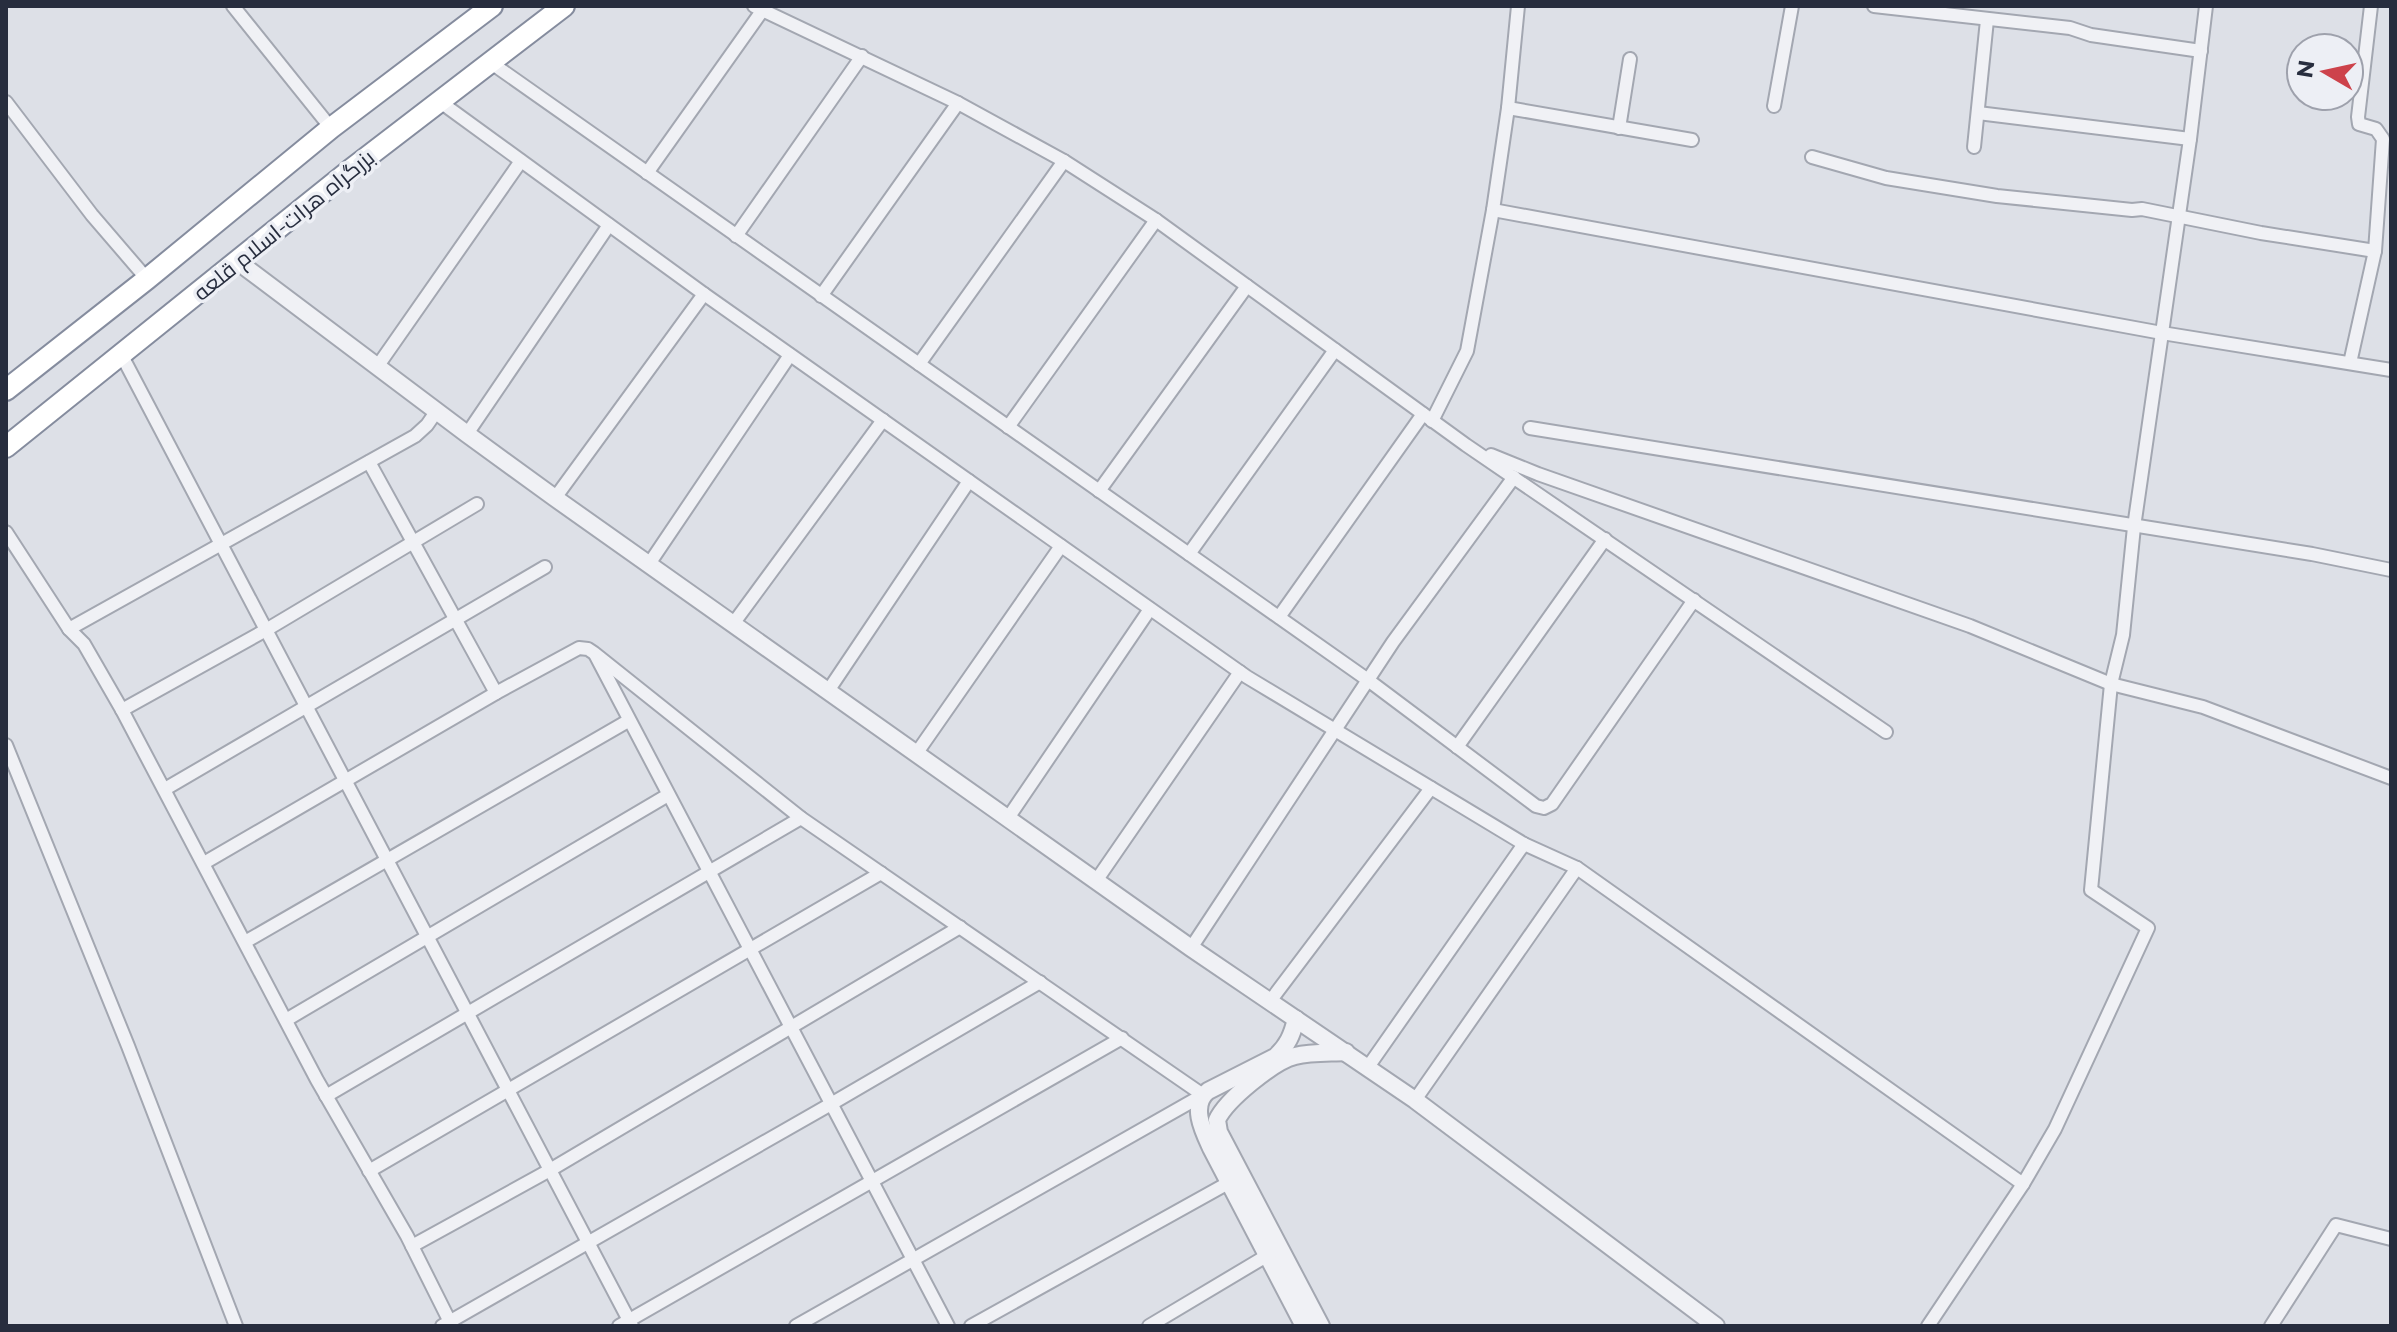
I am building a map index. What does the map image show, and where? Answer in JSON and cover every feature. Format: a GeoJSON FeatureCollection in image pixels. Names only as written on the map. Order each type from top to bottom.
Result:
{"type":"FeatureCollection","features":[{"type":"Feature","properties":{"kind":"highway","name":"بزرگراه هرات-اسلام قلعه"},"geometry":{"type":"LineString","coordinates":[[6,390],[331,128],[492,6]]}},
{"type":"Feature","properties":{"kind":"highway","name":"بزرگراه هرات-اسلام قلعه"},"geometry":{"type":"LineString","coordinates":[[6,447],[439,101],[564,6]]}},
{"type":"Feature","properties":{"kind":"street"},"geometry":{"type":"LineString","coordinates":[[233,6],[331,128]]}},
{"type":"Feature","properties":{"kind":"street"},"geometry":{"type":"LineString","coordinates":[[1279,617],[1428,418],[1467,351],[1493,210],[1508,108],[1518,6]]}},
{"type":"Feature","properties":{"kind":"street"},"geometry":{"type":"LineString","coordinates":[[1774,106],[1792,6]]}},
{"type":"Feature","properties":{"kind":"street"},"geometry":{"type":"LineString","coordinates":[[1874,6],[2070,28],[2091,35],[2201,51]]}},
{"type":"Feature","properties":{"kind":"street"},"geometry":{"type":"LineString","coordinates":[[1928,1326],[2023,1184],[2055,1129],[2148,928],[2091,890],[2111,684],[2123,635],[2134,527],[2206,6]]}},
{"type":"Feature","properties":{"kind":"street"},"geometry":{"type":"LineString","coordinates":[[2350,363],[2375,251],[2383,139],[2376,129],[2359,124],[2358,117],[2371,6]]}},
{"type":"Feature","properties":{"kind":"street"},"geometry":{"type":"LineString","coordinates":[[647,173],[758,9],[958,103],[1064,161],[1156,220],[1466,445],[1886,732]]}},
{"type":"Feature","properties":{"kind":"street"},"geometry":{"type":"LineString","coordinates":[[1974,147],[1987,20]]}},
{"type":"Feature","properties":{"kind":"street"},"geometry":{"type":"LineString","coordinates":[[736,236],[862,56]]}},
{"type":"Feature","properties":{"kind":"street"},"geometry":{"type":"LineString","coordinates":[[1619,128],[1630,59]]}},
{"type":"Feature","properties":{"kind":"street"},"geometry":{"type":"LineString","coordinates":[[490,62],[1368,680],[1536,806],[1544,808],[1552,804],[1694,600]]}},
{"type":"Feature","properties":{"kind":"street"},"geometry":{"type":"LineString","coordinates":[[439,101],[704,294],[1240,672],[1524,844],[1577,868],[2023,1184]]}},
{"type":"Feature","properties":{"kind":"street"},"geometry":{"type":"LineString","coordinates":[[6,102],[92,215],[147,279]]}},
{"type":"Feature","properties":{"kind":"street"},"geometry":{"type":"LineString","coordinates":[[821,296],[958,103]]}},
{"type":"Feature","properties":{"kind":"street"},"geometry":{"type":"LineString","coordinates":[[1508,108],[1692,140]]}},
{"type":"Feature","properties":{"kind":"street"},"geometry":{"type":"LineString","coordinates":[[1978,113],[2190,139]]}},
{"type":"Feature","properties":{"kind":"street"},"geometry":{"type":"LineString","coordinates":[[1812,157],[1886,178],[1997,196],[2142,209],[2261,233],[2375,251]]}},
{"type":"Feature","properties":{"kind":"street"},"geometry":{"type":"LineString","coordinates":[[377,367],[521,161]]}},
{"type":"Feature","properties":{"kind":"street"},"geometry":{"type":"LineString","coordinates":[[919,364],[1064,161]]}},
{"type":"Feature","properties":{"kind":"street"},"geometry":{"type":"LineString","coordinates":[[1493,210],[2162,333],[2391,370]]}},
{"type":"Feature","properties":{"kind":"street"},"geometry":{"type":"LineString","coordinates":[[1008,427],[1156,220]]}},
{"type":"Feature","properties":{"kind":"street"},"geometry":{"type":"LineString","coordinates":[[467,434],[609,225]]}},
{"type":"Feature","properties":{"kind":"street"},"geometry":{"type":"LineString","coordinates":[[237,261],[555,498],[1191,948],[1415,1100],[1716,1326]]}},
{"type":"Feature","properties":{"kind":"street"},"geometry":{"type":"LineString","coordinates":[[1099,491],[1247,286]]}},
{"type":"Feature","properties":{"kind":"street"},"geometry":{"type":"LineString","coordinates":[[555,498],[704,294]]}},
{"type":"Feature","properties":{"kind":"street"},"geometry":{"type":"LineString","coordinates":[[1189,554],[1335,350]]}},
{"type":"Feature","properties":{"kind":"street"},"geometry":{"type":"LineString","coordinates":[[121,354],[588,1242],[627,1324],[1122,1038]]}},
{"type":"Feature","properties":{"kind":"street"},"geometry":{"type":"LineString","coordinates":[[649,564],[790,355]]}},
{"type":"Feature","properties":{"kind":"street"},"geometry":{"type":"LineString","coordinates":[[69,629],[415,436],[436,412]]}},
{"type":"Feature","properties":{"kind":"street"},"geometry":{"type":"LineString","coordinates":[[733,624],[883,420]]}},
{"type":"Feature","properties":{"kind":"street"},"geometry":{"type":"LineString","coordinates":[[1530,428],[2312,554],[2391,570]]}},
{"type":"Feature","properties":{"kind":"street"},"geometry":{"type":"LineString","coordinates":[[1466,445],[1538,474],[1970,626],[2111,684],[2203,707],[2391,778]]}},
{"type":"Feature","properties":{"kind":"street"},"geometry":{"type":"LineString","coordinates":[[369,462],[496,693]]}},
{"type":"Feature","properties":{"kind":"street"},"geometry":{"type":"LineString","coordinates":[[1191,948],[1393,642],[1514,477]]}},
{"type":"Feature","properties":{"kind":"street"},"geometry":{"type":"LineString","coordinates":[[828,691],[969,481]]}},
{"type":"Feature","properties":{"kind":"street"},"geometry":{"type":"LineString","coordinates":[[122,710],[266,630],[477,504]]}},
{"type":"Feature","properties":{"kind":"street"},"geometry":{"type":"LineString","coordinates":[[6,532],[69,629],[84,644],[122,710],[326,1096],[412,1246],[448,1324],[1040,982]]}},
{"type":"Feature","properties":{"kind":"street"},"geometry":{"type":"LineString","coordinates":[[1457,747],[1605,539]]}},
{"type":"Feature","properties":{"kind":"street"},"geometry":{"type":"LineString","coordinates":[[916,754],[1061,546]]}},
{"type":"Feature","properties":{"kind":"street"},"geometry":{"type":"LineString","coordinates":[[165,789],[545,567]]}},
{"type":"Feature","properties":{"kind":"street"},"geometry":{"type":"LineString","coordinates":[[1008,818],[1150,609]]}},
{"type":"Feature","properties":{"kind":"street"},"geometry":{"type":"LineString","coordinates":[[204,863],[496,693],[579,648],[588,649],[801,818],[1203,1095]]}},
{"type":"Feature","properties":{"kind":"street"},"geometry":{"type":"LineString","coordinates":[[594,653],[948,1326]]}},
{"type":"Feature","properties":{"kind":"street"},"geometry":{"type":"LineString","coordinates":[[1096,881],[1240,672]]}},
{"type":"Feature","properties":{"kind":"street"},"geometry":{"type":"LineString","coordinates":[[245,942],[628,721]]}},
{"type":"Feature","properties":{"kind":"street"},"geometry":{"type":"LineString","coordinates":[[6,745],[128,1046],[236,1326]]}},
{"type":"Feature","properties":{"kind":"street"},"geometry":{"type":"LineString","coordinates":[[1271,1000],[1431,788]]}},
{"type":"Feature","properties":{"kind":"street"},"geometry":{"type":"LineString","coordinates":[[286,1020],[668,795]]}},
{"type":"Feature","properties":{"kind":"street"},"geometry":{"type":"LineString","coordinates":[[326,1096],[801,818]]}},
{"type":"Feature","properties":{"kind":"street"},"geometry":{"type":"LineString","coordinates":[[1368,1067],[1524,844]]}},
{"type":"Feature","properties":{"kind":"street"},"geometry":{"type":"LineString","coordinates":[[1415,1100],[1577,868]]}},
{"type":"Feature","properties":{"kind":"street"},"geometry":{"type":"LineString","coordinates":[[369,1171],[881,873]]}},
{"type":"Feature","properties":{"kind":"street"},"geometry":{"type":"LineString","coordinates":[[412,1246],[550,1170],[960,927]]}},
{"type":"Feature","properties":{"kind":"street"},"geometry":{"type":"LineString","coordinates":[[796,1326],[1275,1057],[1288,1044],[1296,1019]]}},
{"type":"Feature","properties":{"kind":"street"},"geometry":{"type":"LineString","coordinates":[[1321,1326],[1219,1132],[1217,1120],[1228,1104],[1283,1060],[1300,1055],[1346,1052]]}},
{"type":"Feature","properties":{"kind":"street"},"geometry":{"type":"LineString","coordinates":[[1203,1095],[1199,1108],[1211,1148],[1304,1326]]}},
{"type":"Feature","properties":{"kind":"street"},"geometry":{"type":"LineString","coordinates":[[971,1326],[1230,1182]]}},
{"type":"Feature","properties":{"kind":"street"},"geometry":{"type":"LineString","coordinates":[[2271,1326],[2336,1225],[2391,1239]]}},
{"type":"Feature","properties":{"kind":"street"},"geometry":{"type":"LineString","coordinates":[[1149,1326],[1268,1255]]}}]}
